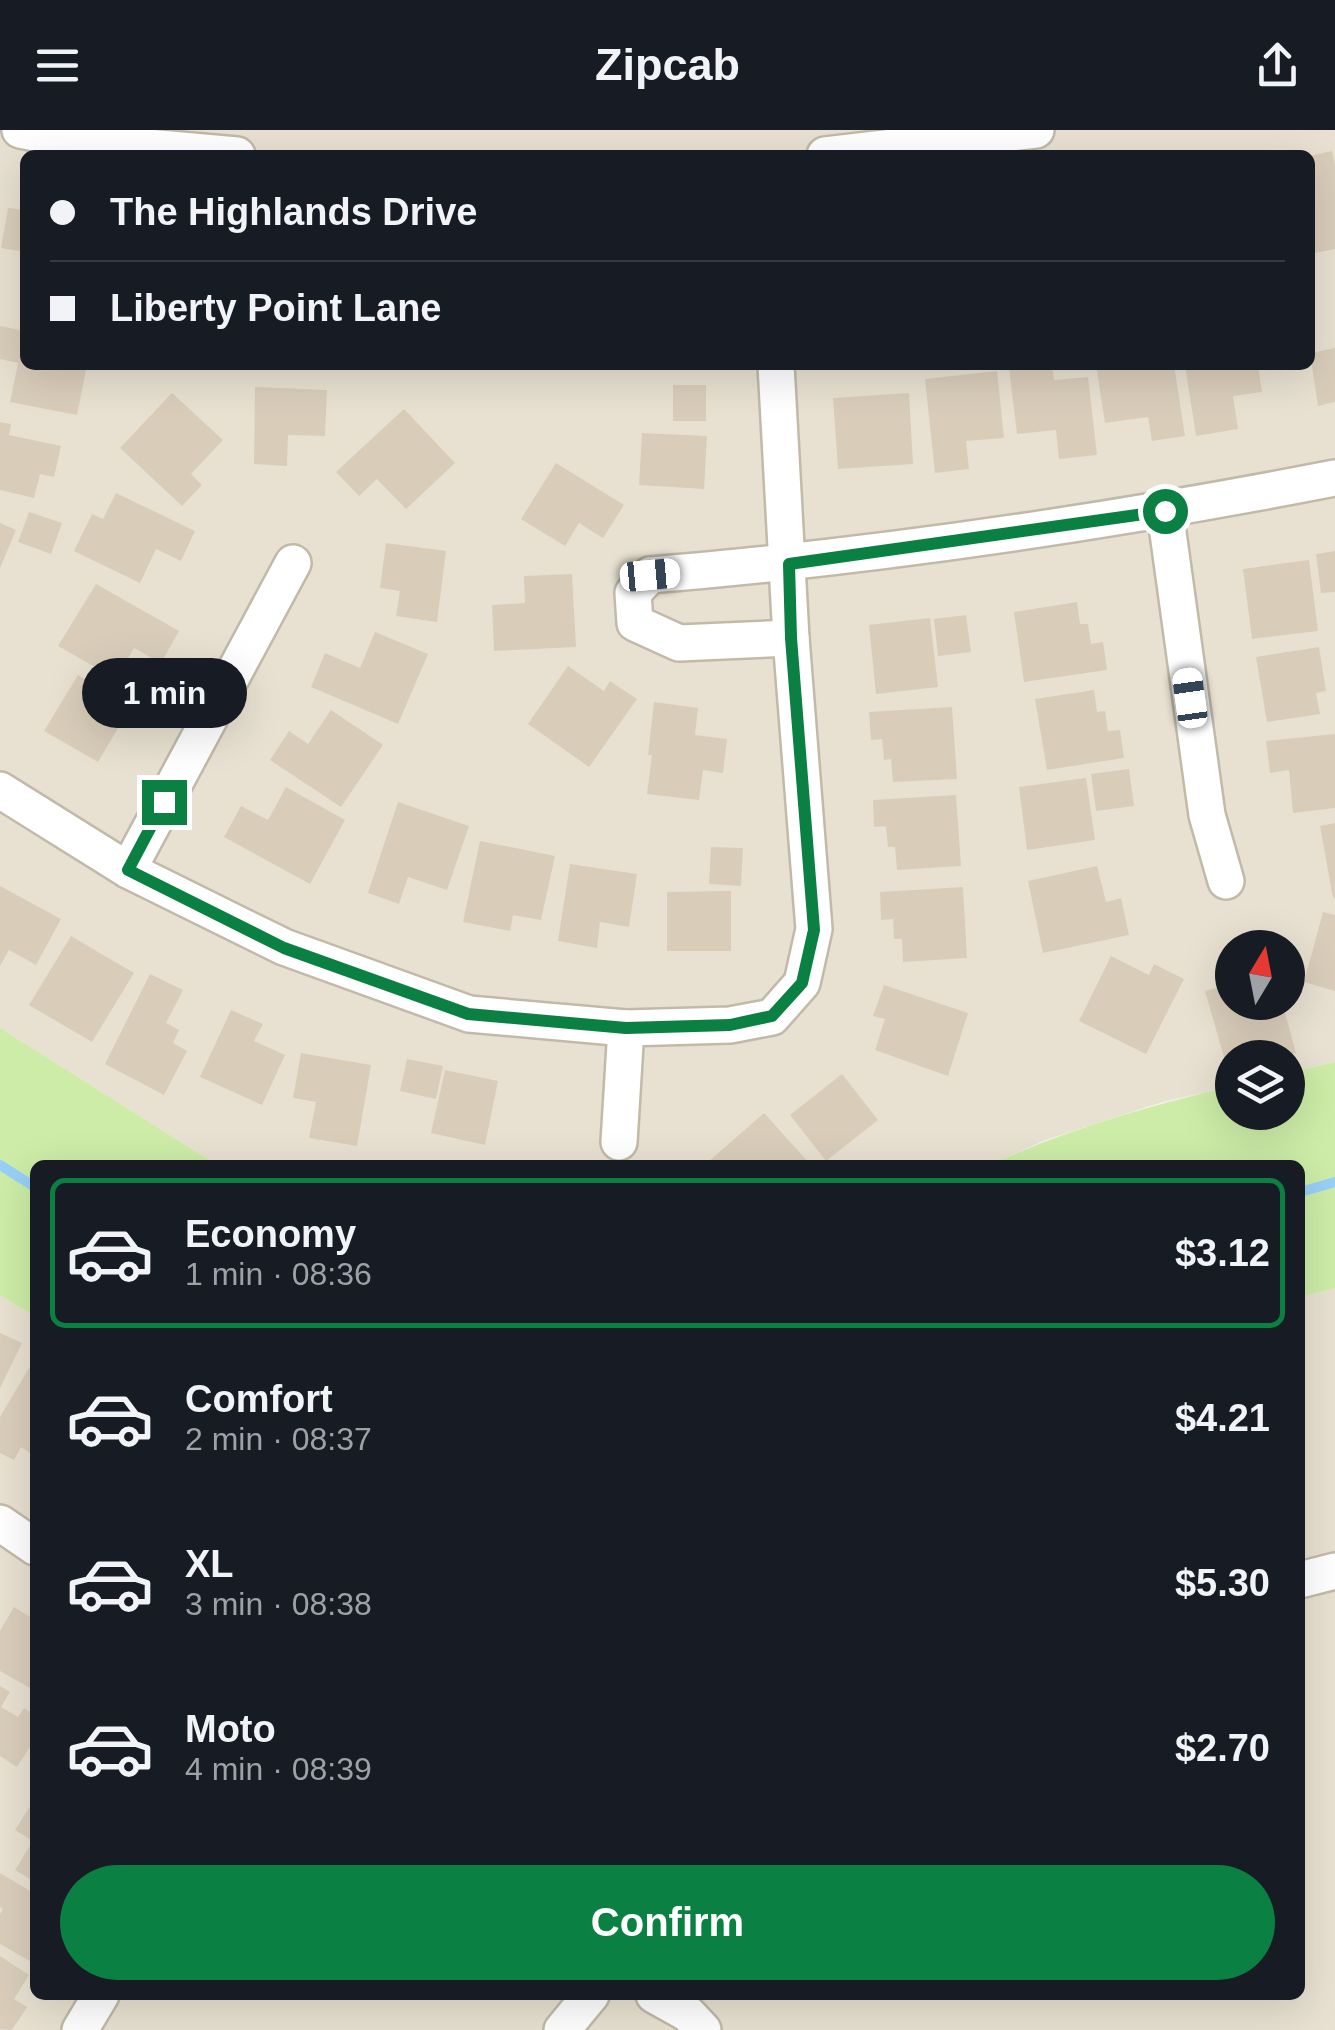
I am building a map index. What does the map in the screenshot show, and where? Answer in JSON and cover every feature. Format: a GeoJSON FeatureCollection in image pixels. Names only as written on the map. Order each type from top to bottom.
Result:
{"type":"FeatureCollection","features":[{"type":"Feature","properties":{"kind":"street"},"geometry":{"type":"LineString","coordinates":[[20,130],[70,140],[181,150]]}},
{"type":"Feature","properties":{"kind":"street"},"geometry":{"type":"LineString","coordinates":[[867,150],[1036,130]]}},
{"type":"Feature","properties":{"kind":"street"},"geometry":{"type":"LineString","coordinates":[[0,790],[128,870],[284,948],[468,1014],[626,1028],[730,1025],[772,1016],[802,983],[814,930],[791,638],[776,370]]}},
{"type":"Feature","properties":{"kind":"street"},"geometry":{"type":"LineString","coordinates":[[791,638],[679,643],[635,623],[633,593],[650,575],[789,564],[1165,511],[1335,478]]}},
{"type":"Feature","properties":{"kind":"street"},"geometry":{"type":"LineString","coordinates":[[1165,511],[1207,815],[1226,880]]}},
{"type":"Feature","properties":{"kind":"street"},"geometry":{"type":"LineString","coordinates":[[128,870],[293,563]]}},
{"type":"Feature","properties":{"kind":"street"},"geometry":{"type":"LineString","coordinates":[[619,1142],[626,1028]]}},
{"type":"Feature","properties":{"kind":"street"},"geometry":{"type":"LineString","coordinates":[[0,1523],[30,1544]]}},
{"type":"Feature","properties":{"kind":"street"},"geometry":{"type":"LineString","coordinates":[[1305,1579],[1335,1570]]}},
{"type":"Feature","properties":{"kind":"street"},"geometry":{"type":"LineString","coordinates":[[80,2030],[99,2000]]}},
{"type":"Feature","properties":{"kind":"street"},"geometry":{"type":"LineString","coordinates":[[663,2000],[688,2014],[703,2030]]}},
{"type":"Feature","properties":{"kind":"shaded area"},"geometry":{"type":"Polygon","coordinates":[[[0,130],[1335,130],[1335,1062],[1305,1069],[1305,1040],[1215,1040],[1215,1090],[1162,1102],[1045,1140],[1001,1160],[209,1160],[0,1028],[0,130]]]}},
{"type":"Feature","properties":{"kind":"shaded area"},"geometry":{"type":"Polygon","coordinates":[[[1335,1288],[1335,2030],[0,2030],[0,1295],[30,1314],[30,2000],[1305,2000],[1305,1296],[1335,1288]]]}},
{"type":"Feature","properties":{"kind":"green space"},"geometry":{"type":"Polygon","coordinates":[[[0,1028],[209,1160],[30,1160],[30,1314],[0,1295],[0,1028]]]}},
{"type":"Feature","properties":{"kind":"green space"},"geometry":{"type":"Polygon","coordinates":[[[1335,1062],[1335,1288],[1305,1296],[1305,1160],[1002,1160],[1049,1140],[1215,1090],[1215,1130],[1305,1130],[1305,1069],[1335,1062]]]}},
{"type":"Feature","properties":{"kind":"building"},"geometry":{"type":"Polygon","coordinates":[[[1332,151],[1335,249],[1315,253],[1315,155],[1332,151]]]}},
{"type":"Feature","properties":{"kind":"building"},"geometry":{"type":"Polygon","coordinates":[[[8,208],[20,209],[20,251],[1,248],[8,208]]]}},
{"type":"Feature","properties":{"kind":"building"},"geometry":{"type":"Polygon","coordinates":[[[0,326],[20,330],[20,370],[86,370],[77,415],[10,402],[18,363],[0,359],[0,326]]]}},
{"type":"Feature","properties":{"kind":"building"},"geometry":{"type":"Polygon","coordinates":[[[1335,348],[1335,402],[1318,406],[1313,370],[1315,352],[1335,348]]]}},
{"type":"Feature","properties":{"kind":"building"},"geometry":{"type":"Polygon","coordinates":[[[1009,370],[1053,370],[1054,380],[1088,377],[1097,455],[1059,459],[1056,430],[1017,434],[1009,370]]]}},
{"type":"Feature","properties":{"kind":"building"},"geometry":{"type":"Polygon","coordinates":[[[1097,370],[1175,370],[1185,436],[1152,441],[1148,417],[1105,423],[1097,370]]]}},
{"type":"Feature","properties":{"kind":"building"},"geometry":{"type":"Polygon","coordinates":[[[1186,370],[1259,370],[1262,392],[1233,396],[1238,429],[1196,436],[1186,370]]]}},
{"type":"Feature","properties":{"kind":"building"},"geometry":{"type":"Polygon","coordinates":[[[997,371],[1004,438],[966,441],[969,469],[935,473],[925,379],[997,371]]]}},
{"type":"Feature","properties":{"kind":"building"},"geometry":{"type":"Polygon","coordinates":[[[673,385],[706,385],[706,421],[673,421],[673,385]]]}},
{"type":"Feature","properties":{"kind":"building"},"geometry":{"type":"Polygon","coordinates":[[[255,387],[327,390],[325,436],[288,435],[287,466],[254,464],[255,387]]]}},
{"type":"Feature","properties":{"kind":"building"},"geometry":{"type":"Polygon","coordinates":[[[172,393],[223,440],[191,474],[202,485],[182,506],[120,448],[172,393]]]}},
{"type":"Feature","properties":{"kind":"building"},"geometry":{"type":"Polygon","coordinates":[[[909,393],[913,464],[838,469],[833,398],[909,393]]]}},
{"type":"Feature","properties":{"kind":"building"},"geometry":{"type":"Polygon","coordinates":[[[404,409],[455,463],[406,509],[377,479],[359,496],[336,472],[404,409]]]}},
{"type":"Feature","properties":{"kind":"building"},"geometry":{"type":"Polygon","coordinates":[[[0,422],[11,424],[9,435],[61,446],[54,477],[40,474],[34,498],[0,490],[0,422]]]}},
{"type":"Feature","properties":{"kind":"building"},"geometry":{"type":"Polygon","coordinates":[[[642,433],[707,436],[704,489],[639,485],[642,433]]]}},
{"type":"Feature","properties":{"kind":"building"},"geometry":{"type":"Polygon","coordinates":[[[556,463],[624,505],[603,538],[579,523],[565,546],[521,519],[556,463]]]}},
{"type":"Feature","properties":{"kind":"building"},"geometry":{"type":"Polygon","coordinates":[[[116,493],[195,531],[181,561],[156,549],[140,583],[74,551],[92,514],[103,519],[116,493]]]}},
{"type":"Feature","properties":{"kind":"building"},"geometry":{"type":"Polygon","coordinates":[[[29,512],[62,523],[51,554],[18,542],[29,512]]]}},
{"type":"Feature","properties":{"kind":"building"},"geometry":{"type":"Polygon","coordinates":[[[0,523],[16,530],[0,568],[0,523]]]}},
{"type":"Feature","properties":{"kind":"building"},"geometry":{"type":"Polygon","coordinates":[[[386,543],[446,551],[437,622],[396,616],[400,591],[380,588],[386,543]]]}},
{"type":"Feature","properties":{"kind":"building"},"geometry":{"type":"Polygon","coordinates":[[[1335,551],[1335,592],[1321,593],[1316,554],[1335,551]]]}},
{"type":"Feature","properties":{"kind":"building"},"geometry":{"type":"Polygon","coordinates":[[[1309,560],[1318,631],[1252,639],[1243,569],[1309,560]]]}},
{"type":"Feature","properties":{"kind":"building"},"geometry":{"type":"Polygon","coordinates":[[[572,574],[576,647],[494,651],[492,605],[525,603],[524,576],[572,574]]]}},
{"type":"Feature","properties":{"kind":"building"},"geometry":{"type":"Polygon","coordinates":[[[96,584],[179,631],[161,663],[134,648],[116,679],[58,646],[96,584]]]}},
{"type":"Feature","properties":{"kind":"building"},"geometry":{"type":"Polygon","coordinates":[[[1077,602],[1080,624],[1088,624],[1091,644],[1103,642],[1107,670],[1024,682],[1014,612],[1077,602]]]}},
{"type":"Feature","properties":{"kind":"building"},"geometry":{"type":"Polygon","coordinates":[[[966,615],[971,652],[938,656],[934,619],[966,615]]]}},
{"type":"Feature","properties":{"kind":"building"},"geometry":{"type":"Polygon","coordinates":[[[930,618],[938,687],[876,694],[869,625],[930,618]]]}},
{"type":"Feature","properties":{"kind":"building"},"geometry":{"type":"Polygon","coordinates":[[[375,632],[428,654],[398,724],[311,687],[325,653],[360,668],[375,632]]]}},
{"type":"Feature","properties":{"kind":"building"},"geometry":{"type":"Polygon","coordinates":[[[1319,647],[1326,691],[1316,693],[1320,714],[1267,722],[1256,657],[1319,647]]]}},
{"type":"Feature","properties":{"kind":"building"},"geometry":{"type":"Polygon","coordinates":[[[568,666],[604,691],[610,681],[637,699],[589,767],[528,724],[568,666]]]}},
{"type":"Feature","properties":{"kind":"building"},"geometry":{"type":"Polygon","coordinates":[[[78,675],[131,706],[98,762],[44,731],[78,675]]]}},
{"type":"Feature","properties":{"kind":"building"},"geometry":{"type":"Polygon","coordinates":[[[1094,690],[1097,712],[1105,711],[1108,731],[1120,730],[1124,758],[1047,770],[1035,699],[1094,690]]]}},
{"type":"Feature","properties":{"kind":"building"},"geometry":{"type":"Polygon","coordinates":[[[654,702],[698,708],[695,735],[727,739],[723,773],[703,770],[699,800],[647,794],[654,702]]]}},
{"type":"Feature","properties":{"kind":"building"},"geometry":{"type":"Polygon","coordinates":[[[952,707],[957,779],[893,782],[891,759],[884,760],[882,739],[871,740],[869,712],[952,707]]]}},
{"type":"Feature","properties":{"kind":"building"},"geometry":{"type":"Polygon","coordinates":[[[331,710],[383,745],[341,807],[270,760],[289,731],[308,744],[331,710]]]}},
{"type":"Feature","properties":{"kind":"building"},"geometry":{"type":"Polygon","coordinates":[[[1335,734],[1335,808],[1293,813],[1289,770],[1270,773],[1266,741],[1335,734]]]}},
{"type":"Feature","properties":{"kind":"building"},"geometry":{"type":"Polygon","coordinates":[[[1129,769],[1134,806],[1096,811],[1091,774],[1129,769]]]}},
{"type":"Feature","properties":{"kind":"building"},"geometry":{"type":"Polygon","coordinates":[[[1086,778],[1095,840],[1027,850],[1019,787],[1086,778]]]}},
{"type":"Feature","properties":{"kind":"building"},"geometry":{"type":"Polygon","coordinates":[[[286,787],[345,820],[310,884],[224,837],[241,806],[268,820],[286,787]]]}},
{"type":"Feature","properties":{"kind":"building"},"geometry":{"type":"Polygon","coordinates":[[[956,795],[961,866],[897,870],[895,847],[888,847],[886,826],[874,827],[873,800],[956,795]]]}},
{"type":"Feature","properties":{"kind":"building"},"geometry":{"type":"Polygon","coordinates":[[[398,802],[469,826],[447,890],[408,877],[399,904],[368,893],[398,802]]]}},
{"type":"Feature","properties":{"kind":"building"},"geometry":{"type":"Polygon","coordinates":[[[1335,823],[1335,898],[1333,898],[1320,826],[1335,823]]]}},
{"type":"Feature","properties":{"kind":"building"},"geometry":{"type":"Polygon","coordinates":[[[480,841],[555,856],[541,920],[513,915],[510,931],[463,922],[480,841]]]}},
{"type":"Feature","properties":{"kind":"building"},"geometry":{"type":"Polygon","coordinates":[[[711,847],[743,848],[741,886],[709,884],[711,847]]]}},
{"type":"Feature","properties":{"kind":"building"},"geometry":{"type":"Polygon","coordinates":[[[570,864],[637,874],[629,927],[600,922],[597,948],[558,941],[570,864]]]}},
{"type":"Feature","properties":{"kind":"building"},"geometry":{"type":"Polygon","coordinates":[[[1097,866],[1106,902],[1121,898],[1129,935],[1043,953],[1028,881],[1097,866]]]}},
{"type":"Feature","properties":{"kind":"building"},"geometry":{"type":"Polygon","coordinates":[[[0,886],[61,919],[36,965],[9,950],[0,966],[0,886]]]}},
{"type":"Feature","properties":{"kind":"building"},"geometry":{"type":"Polygon","coordinates":[[[963,887],[967,958],[903,962],[902,939],[894,939],[893,919],[881,920],[880,892],[963,887]]]}},
{"type":"Feature","properties":{"kind":"building"},"geometry":{"type":"Polygon","coordinates":[[[731,891],[731,951],[667,951],[667,892],[731,891]]]}},
{"type":"Feature","properties":{"kind":"building"},"geometry":{"type":"Polygon","coordinates":[[[1323,912],[1335,915],[1335,991],[1305,982],[1323,912]]]}},
{"type":"Feature","properties":{"kind":"building"},"geometry":{"type":"Polygon","coordinates":[[[71,936],[134,973],[92,1042],[29,1005],[71,936]]]}},
{"type":"Feature","properties":{"kind":"building"},"geometry":{"type":"Polygon","coordinates":[[[1111,956],[1149,975],[1154,964],[1184,979],[1146,1054],[1079,1021],[1111,956]]]}},
{"type":"Feature","properties":{"kind":"building"},"geometry":{"type":"Polygon","coordinates":[[[150,974],[183,990],[166,1023],[179,1030],[173,1043],[187,1051],[164,1095],[105,1064],[150,974]]]}},
{"type":"Feature","properties":{"kind":"building"},"geometry":{"type":"Polygon","coordinates":[[[884,985],[968,1013],[948,1076],[875,1050],[885,1019],[873,1016],[884,985]]]}},
{"type":"Feature","properties":{"kind":"building"},"geometry":{"type":"Polygon","coordinates":[[[1215,988],[1215,1020],[1287,1020],[1292,1040],[1219,1040],[1205,991],[1215,988]]]}},
{"type":"Feature","properties":{"kind":"building"},"geometry":{"type":"Polygon","coordinates":[[[231,1010],[263,1024],[254,1041],[285,1055],[262,1105],[200,1077],[231,1010]]]}},
{"type":"Feature","properties":{"kind":"building"},"geometry":{"type":"Polygon","coordinates":[[[301,1053],[371,1065],[357,1146],[309,1138],[316,1102],[293,1098],[301,1053]]]}},
{"type":"Feature","properties":{"kind":"building"},"geometry":{"type":"Polygon","coordinates":[[[407,1059],[443,1066],[436,1099],[400,1091],[407,1059]]]}},
{"type":"Feature","properties":{"kind":"building"},"geometry":{"type":"Polygon","coordinates":[[[445,1070],[498,1081],[485,1145],[431,1133],[445,1070]]]}},
{"type":"Feature","properties":{"kind":"building"},"geometry":{"type":"Polygon","coordinates":[[[842,1074],[878,1120],[825,1160],[790,1115],[842,1074]]]}},
{"type":"Feature","properties":{"kind":"building"},"geometry":{"type":"Polygon","coordinates":[[[764,1113],[806,1160],[710,1160],[764,1113]]]}},
{"type":"Feature","properties":{"kind":"building"},"geometry":{"type":"Polygon","coordinates":[[[0,1333],[22,1343],[0,1388],[0,1333]]]}},
{"type":"Feature","properties":{"kind":"building"},"geometry":{"type":"Polygon","coordinates":[[[29,1368],[30,1453],[21,1447],[14,1460],[0,1453],[0,1417],[29,1368]]]}},
{"type":"Feature","properties":{"kind":"building"},"geometry":{"type":"Polygon","coordinates":[[[14,1607],[30,1617],[30,1688],[0,1671],[0,1631],[14,1607]]]}},
{"type":"Feature","properties":{"kind":"building"},"geometry":{"type":"Polygon","coordinates":[[[0,1686],[10,1692],[1,1707],[18,1717],[24,1708],[30,1712],[30,1747],[17,1767],[0,1756],[0,1686]]]}},
{"type":"Feature","properties":{"kind":"building"},"geometry":{"type":"Polygon","coordinates":[[[30,1807],[30,1839],[15,1830],[30,1807]]]}},
{"type":"Feature","properties":{"kind":"building"},"geometry":{"type":"Polygon","coordinates":[[[30,1846],[30,1879],[15,1870],[30,1846]]]}},
{"type":"Feature","properties":{"kind":"building"},"geometry":{"type":"Polygon","coordinates":[[[0,1873],[30,1891],[30,1961],[0,1944],[0,1873]]]}},
{"type":"Feature","properties":{"kind":"building"},"geometry":{"type":"Polygon","coordinates":[[[0,1956],[29,1975],[14,1999],[27,2007],[12,2030],[0,2029],[0,1956]]]}},
{"type":"Feature","properties":{"kind":"waterway"},"geometry":{"type":"LineString","coordinates":[[0,1165],[30,1184]]}},
{"type":"Feature","properties":{"kind":"waterway"},"geometry":{"type":"LineString","coordinates":[[1305,1191],[1335,1182]]}},
{"type":"Feature","properties":{"kind":"route"},"geometry":{"type":"LineString","coordinates":[[164,802],[128,870],[284,948],[468,1014],[626,1028],[730,1025],[772,1016],[802,983],[814,930],[791,638],[789,564],[1165,511]]}}]}
